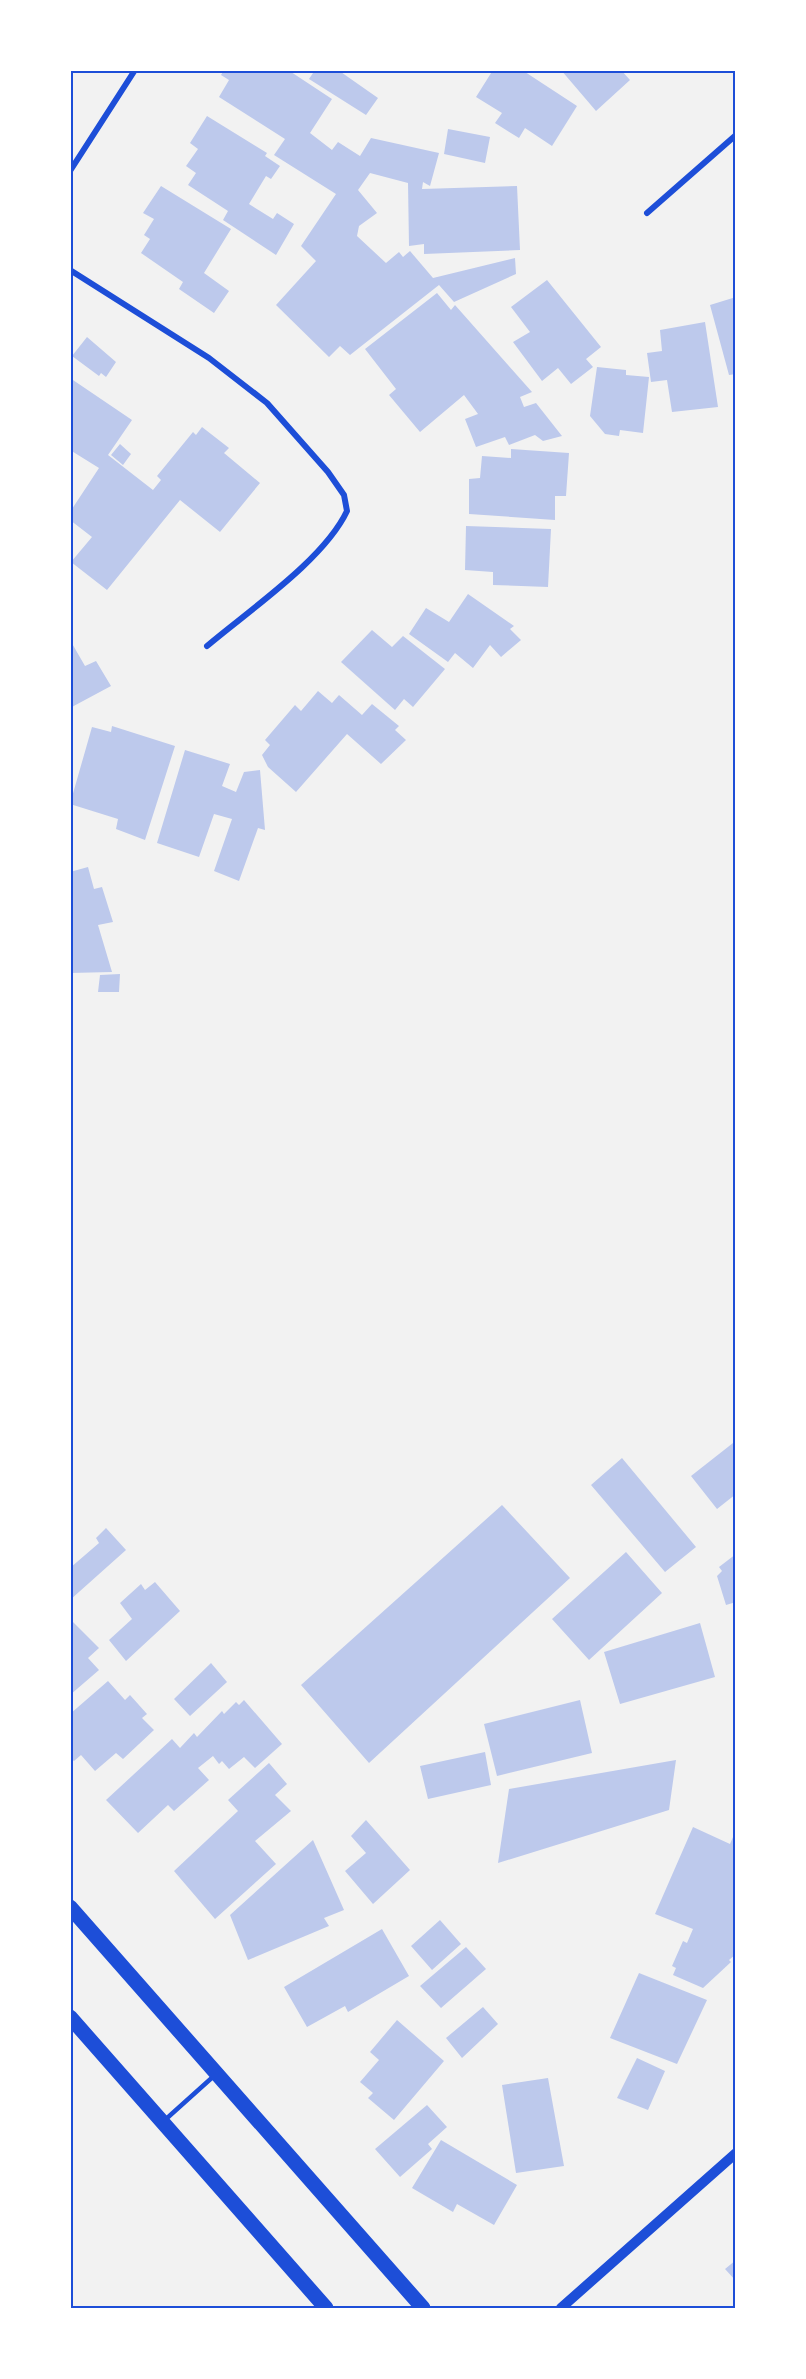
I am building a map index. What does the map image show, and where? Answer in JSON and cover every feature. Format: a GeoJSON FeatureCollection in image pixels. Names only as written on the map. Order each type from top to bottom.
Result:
{"type":"FeatureCollection","features":[{"type":"Feature","properties":{"kind":"main road"},"geometry":{"type":"LineString","coordinates":[[70,1906],[423,2308]]}},
{"type":"Feature","properties":{"kind":"main road"},"geometry":{"type":"LineString","coordinates":[[70,2018],[326,2308]]}},
{"type":"Feature","properties":{"kind":"street"},"geometry":{"type":"LineString","coordinates":[[70,171],[135,70]]}},
{"type":"Feature","properties":{"kind":"street"},"geometry":{"type":"LineString","coordinates":[[647,213],[735,135]]}},
{"type":"Feature","properties":{"kind":"street"},"geometry":{"type":"LineString","coordinates":[[70,270],[243,382],[286,423],[328,472],[344,495],[347,511],[331,537],[305,564],[207,646]]}},
{"type":"Feature","properties":{"kind":"street"},"geometry":{"type":"LineString","coordinates":[[561,2308],[735,2153]]}},
{"type":"Feature","properties":{"kind":"lane"},"geometry":{"type":"LineString","coordinates":[[163,2122],[217,2073]]}},
{"type":"Feature","properties":{"kind":"building"},"geometry":{"type":"Polygon","coordinates":[[[224,70],[288,70],[332,99],[310,133],[332,150],[338,142],[360,156],[371,138],[439,153],[430,186],[423,182],[422,189],[517,186],[520,250],[424,254],[424,244],[409,246],[408,183],[370,173],[358,190],[377,213],[359,226],[357,236],[386,263],[399,252],[403,257],[410,251],[433,278],[515,258],[516,274],[454,302],[439,285],[350,355],[340,346],[329,357],[276,305],[316,261],[301,246],[336,194],[274,155],[285,139],[219,97],[229,80],[221,75],[224,70]]]}},
{"type":"Feature","properties":{"kind":"building"},"geometry":{"type":"Polygon","coordinates":[[[315,70],[338,70],[378,98],[366,115],[309,79],[315,70]]]}},
{"type":"Feature","properties":{"kind":"building"},"geometry":{"type":"Polygon","coordinates":[[[493,70],[522,70],[577,106],[552,146],[525,128],[519,138],[495,123],[502,113],[476,97],[493,70]]]}},
{"type":"Feature","properties":{"kind":"building"},"geometry":{"type":"Polygon","coordinates":[[[561,70],[621,70],[630,80],[596,111],[561,70]]]}},
{"type":"Feature","properties":{"kind":"building"},"geometry":{"type":"Polygon","coordinates":[[[207,116],[267,153],[265,156],[280,166],[271,179],[266,176],[249,204],[273,219],[277,213],[294,224],[276,255],[223,220],[228,211],[188,185],[196,173],[186,166],[198,149],[190,143],[207,116]]]}},
{"type":"Feature","properties":{"kind":"building"},"geometry":{"type":"Polygon","coordinates":[[[448,129],[490,137],[485,163],[444,154],[448,129]]]}},
{"type":"Feature","properties":{"kind":"building"},"geometry":{"type":"Polygon","coordinates":[[[161,186],[231,229],[204,273],[229,291],[214,313],[179,289],[183,282],[141,253],[150,239],[144,235],[154,219],[143,213],[161,186]]]}},
{"type":"Feature","properties":{"kind":"building"},"geometry":{"type":"Polygon","coordinates":[[[547,280],[601,347],[586,359],[593,367],[571,384],[558,368],[542,381],[513,342],[530,332],[511,307],[547,280]]]}},
{"type":"Feature","properties":{"kind":"building"},"geometry":{"type":"Polygon","coordinates":[[[437,293],[451,310],[455,305],[532,392],[520,397],[524,407],[536,403],[562,436],[543,441],[535,435],[509,445],[505,437],[476,447],[465,419],[478,414],[464,395],[420,432],[389,395],[396,389],[365,349],[437,293]]]}},
{"type":"Feature","properties":{"kind":"building"},"geometry":{"type":"Polygon","coordinates":[[[736,297],[736,374],[729,375],[710,305],[736,297]]]}},
{"type":"Feature","properties":{"kind":"building"},"geometry":{"type":"Polygon","coordinates":[[[705,322],[718,407],[672,412],[667,380],[651,382],[647,353],[662,351],[660,330],[705,322]]]}},
{"type":"Feature","properties":{"kind":"building"},"geometry":{"type":"Polygon","coordinates":[[[87,337],[116,362],[106,377],[101,373],[99,376],[72,356],[87,337]]]}},
{"type":"Feature","properties":{"kind":"building"},"geometry":{"type":"Polygon","coordinates":[[[597,367],[626,370],[626,375],[649,377],[643,433],[620,430],[619,436],[605,434],[590,416],[597,367]]]}},
{"type":"Feature","properties":{"kind":"building"},"geometry":{"type":"Polygon","coordinates":[[[70,378],[132,420],[108,455],[153,490],[161,480],[157,476],[193,432],[196,435],[202,427],[229,448],[224,453],[260,483],[220,532],[180,500],[107,590],[71,562],[92,537],[70,520],[70,512],[99,468],[70,450],[70,378]]]}},
{"type":"Feature","properties":{"kind":"building"},"geometry":{"type":"Polygon","coordinates":[[[120,444],[131,454],[123,465],[111,455],[120,444]]]}},
{"type":"Feature","properties":{"kind":"building"},"geometry":{"type":"Polygon","coordinates":[[[511,449],[569,453],[566,496],[555,496],[555,520],[469,514],[469,479],[480,478],[482,456],[511,458],[511,449]]]}},
{"type":"Feature","properties":{"kind":"building"},"geometry":{"type":"Polygon","coordinates":[[[466,526],[551,529],[548,587],[493,585],[493,572],[465,570],[466,526]]]}},
{"type":"Feature","properties":{"kind":"building"},"geometry":{"type":"Polygon","coordinates":[[[468,594],[514,626],[510,629],[521,640],[501,657],[490,645],[473,668],[455,653],[448,662],[409,634],[426,608],[449,622],[468,594]]]}},
{"type":"Feature","properties":{"kind":"building"},"geometry":{"type":"Polygon","coordinates":[[[372,630],[392,647],[403,636],[445,669],[413,707],[404,699],[395,710],[341,662],[372,630]]]}},
{"type":"Feature","properties":{"kind":"building"},"geometry":{"type":"Polygon","coordinates":[[[70,640],[85,666],[96,661],[111,686],[70,708],[70,640]]]}},
{"type":"Feature","properties":{"kind":"building"},"geometry":{"type":"Polygon","coordinates":[[[318,691],[332,703],[339,695],[362,715],[372,704],[399,726],[395,730],[406,740],[381,764],[347,734],[296,792],[268,767],[262,755],[270,745],[265,740],[295,705],[301,711],[318,691]]]}},
{"type":"Feature","properties":{"kind":"building"},"geometry":{"type":"Polygon","coordinates":[[[112,726],[175,746],[145,840],[116,829],[118,819],[70,804],[92,727],[111,732],[112,726]]]}},
{"type":"Feature","properties":{"kind":"building"},"geometry":{"type":"Polygon","coordinates":[[[185,750],[230,764],[222,786],[236,792],[244,772],[260,770],[265,830],[258,828],[239,881],[214,871],[232,819],[214,814],[199,857],[157,843],[185,750]]]}},
{"type":"Feature","properties":{"kind":"building"},"geometry":{"type":"Polygon","coordinates":[[[88,867],[94,889],[102,887],[113,922],[98,925],[112,972],[70,973],[70,872],[88,867]]]}},
{"type":"Feature","properties":{"kind":"building"},"geometry":{"type":"Polygon","coordinates":[[[120,974],[119,992],[98,992],[100,975],[120,974]]]}},
{"type":"Feature","properties":{"kind":"building"},"geometry":{"type":"Polygon","coordinates":[[[733,1443],[736,1445],[736,1494],[717,1509],[691,1476],[733,1443]]]}},
{"type":"Feature","properties":{"kind":"building"},"geometry":{"type":"Polygon","coordinates":[[[622,1458],[696,1547],[665,1572],[591,1485],[622,1458]]]}},
{"type":"Feature","properties":{"kind":"building"},"geometry":{"type":"Polygon","coordinates":[[[502,1505],[570,1578],[369,1763],[301,1685],[502,1505]]]}},
{"type":"Feature","properties":{"kind":"building"},"geometry":{"type":"Polygon","coordinates":[[[106,1528],[126,1550],[70,1600],[70,1568],[99,1543],[96,1538],[106,1528]]]}},
{"type":"Feature","properties":{"kind":"building"},"geometry":{"type":"Polygon","coordinates":[[[626,1552],[662,1593],[589,1660],[552,1619],[626,1552]]]}},
{"type":"Feature","properties":{"kind":"building"},"geometry":{"type":"Polygon","coordinates":[[[736,1554],[736,1602],[726,1605],[717,1576],[722,1571],[719,1567],[736,1554]]]}},
{"type":"Feature","properties":{"kind":"building"},"geometry":{"type":"Polygon","coordinates":[[[155,1582],[180,1611],[126,1661],[109,1640],[132,1619],[120,1603],[141,1584],[145,1590],[155,1582]]]}},
{"type":"Feature","properties":{"kind":"building"},"geometry":{"type":"Polygon","coordinates":[[[73,1622],[99,1648],[88,1658],[99,1670],[70,1695],[70,1625],[73,1622]]]}},
{"type":"Feature","properties":{"kind":"building"},"geometry":{"type":"Polygon","coordinates":[[[700,1623],[715,1677],[620,1704],[604,1652],[700,1623]]]}},
{"type":"Feature","properties":{"kind":"building"},"geometry":{"type":"Polygon","coordinates":[[[211,1663],[227,1682],[190,1716],[174,1699],[211,1663]]]}},
{"type":"Feature","properties":{"kind":"building"},"geometry":{"type":"Polygon","coordinates":[[[108,1681],[125,1700],[130,1695],[147,1714],[142,1718],[154,1730],[123,1759],[116,1753],[95,1771],[81,1755],[74,1761],[70,1758],[70,1714],[108,1681]]]}},
{"type":"Feature","properties":{"kind":"building"},"geometry":{"type":"Polygon","coordinates":[[[244,1700],[282,1744],[255,1768],[244,1757],[229,1769],[222,1761],[219,1764],[213,1756],[198,1768],[209,1780],[174,1811],[168,1805],[138,1833],[106,1800],[172,1739],[180,1748],[194,1733],[197,1737],[222,1711],[224,1714],[236,1702],[239,1705],[244,1700]]]}},
{"type":"Feature","properties":{"kind":"building"},"geometry":{"type":"Polygon","coordinates":[[[580,1700],[592,1753],[497,1776],[484,1724],[580,1700]]]}},
{"type":"Feature","properties":{"kind":"building"},"geometry":{"type":"Polygon","coordinates":[[[485,1752],[491,1785],[428,1799],[420,1766],[485,1752]]]}},
{"type":"Feature","properties":{"kind":"building"},"geometry":{"type":"Polygon","coordinates":[[[676,1760],[669,1810],[498,1863],[509,1789],[676,1760]]]}},
{"type":"Feature","properties":{"kind":"building"},"geometry":{"type":"Polygon","coordinates":[[[269,1763],[287,1784],[275,1795],[291,1811],[255,1841],[276,1864],[215,1919],[174,1871],[238,1811],[228,1800],[269,1763]]]}},
{"type":"Feature","properties":{"kind":"building"},"geometry":{"type":"Polygon","coordinates":[[[366,1820],[410,1870],[373,1904],[345,1871],[366,1853],[351,1836],[366,1820]]]}},
{"type":"Feature","properties":{"kind":"building"},"geometry":{"type":"Polygon","coordinates":[[[693,1827],[730,1844],[736,1830],[736,1954],[729,1960],[731,1962],[703,1988],[673,1975],[676,1968],[672,1966],[683,1941],[687,1943],[693,1929],[655,1914],[693,1827]]]}},
{"type":"Feature","properties":{"kind":"building"},"geometry":{"type":"Polygon","coordinates":[[[313,1840],[344,1910],[324,1918],[329,1926],[248,1960],[230,1915],[313,1840]]]}},
{"type":"Feature","properties":{"kind":"building"},"geometry":{"type":"Polygon","coordinates":[[[440,1920],[461,1944],[432,1970],[411,1946],[440,1920]]]}},
{"type":"Feature","properties":{"kind":"building"},"geometry":{"type":"Polygon","coordinates":[[[382,1929],[409,1976],[348,2012],[345,2006],[307,2027],[284,1987],[382,1929]]]}},
{"type":"Feature","properties":{"kind":"building"},"geometry":{"type":"Polygon","coordinates":[[[466,1947],[486,1969],[441,2008],[420,1986],[466,1947]]]}},
{"type":"Feature","properties":{"kind":"building"},"geometry":{"type":"Polygon","coordinates":[[[639,1973],[707,2000],[677,2064],[610,2038],[639,1973]]]}},
{"type":"Feature","properties":{"kind":"building"},"geometry":{"type":"Polygon","coordinates":[[[483,2007],[498,2024],[462,2058],[446,2038],[483,2007]]]}},
{"type":"Feature","properties":{"kind":"building"},"geometry":{"type":"Polygon","coordinates":[[[397,2020],[444,2061],[394,2120],[368,2098],[373,2093],[360,2082],[379,2060],[370,2052],[397,2020]]]}},
{"type":"Feature","properties":{"kind":"building"},"geometry":{"type":"Polygon","coordinates":[[[637,2058],[665,2071],[648,2110],[617,2098],[637,2058]]]}},
{"type":"Feature","properties":{"kind":"building"},"geometry":{"type":"Polygon","coordinates":[[[548,2078],[564,2166],[516,2173],[502,2085],[548,2078]]]}},
{"type":"Feature","properties":{"kind":"building"},"geometry":{"type":"Polygon","coordinates":[[[427,2105],[447,2127],[428,2144],[432,2149],[400,2177],[375,2149],[427,2105]]]}},
{"type":"Feature","properties":{"kind":"building"},"geometry":{"type":"Polygon","coordinates":[[[441,2140],[517,2185],[494,2225],[457,2204],[453,2212],[412,2188],[441,2140]]]}},
{"type":"Feature","properties":{"kind":"building"},"geometry":{"type":"Polygon","coordinates":[[[736,2260],[736,2281],[725,2269],[736,2260]]]}}]}
